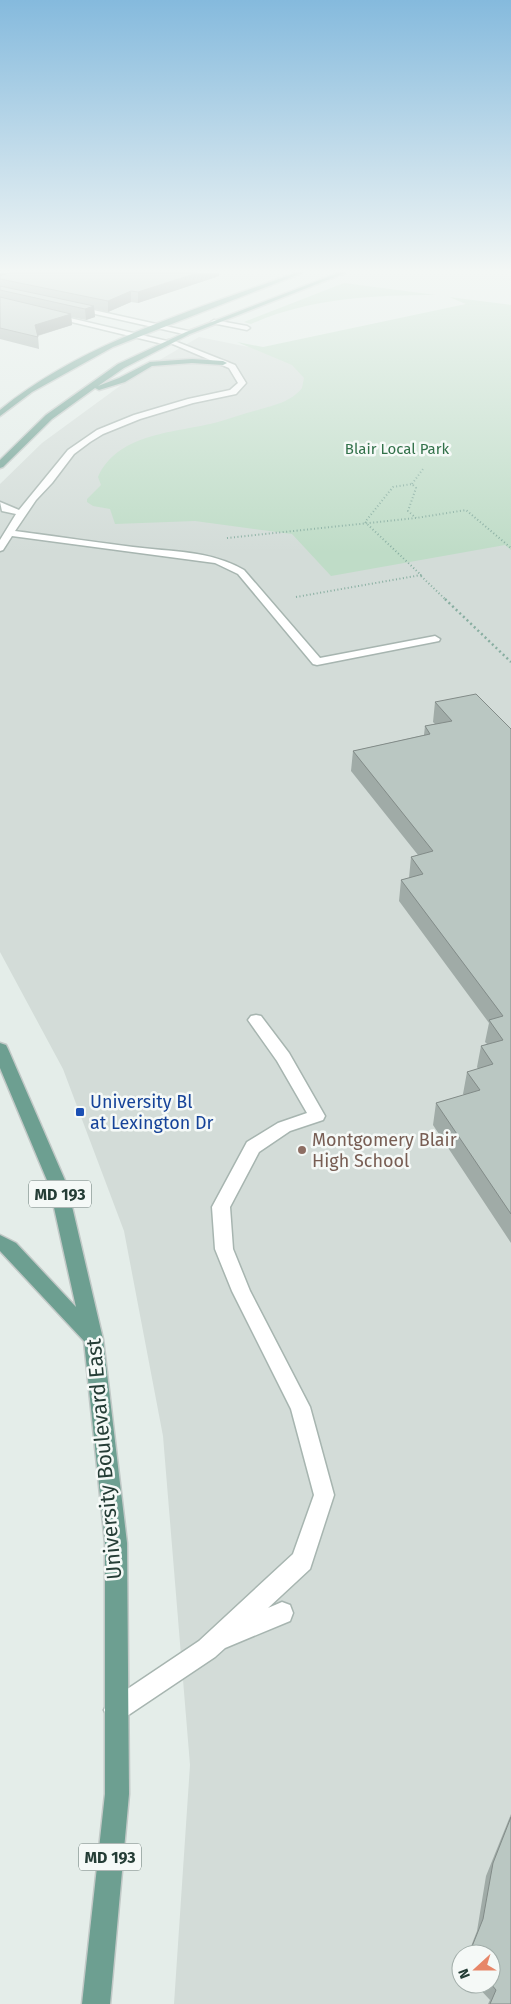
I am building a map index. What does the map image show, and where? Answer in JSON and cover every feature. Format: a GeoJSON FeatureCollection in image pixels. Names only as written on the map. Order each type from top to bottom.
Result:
{"type":"FeatureCollection","features":[{"type":"Feature","properties":{"kind":"main road"},"geometry":{"type":"LineString","coordinates":[[0,414],[29,390],[71,367]]}},
{"type":"Feature","properties":{"kind":"main road"},"geometry":{"type":"LineString","coordinates":[[0,465],[49,417],[120,367]]}},
{"type":"Feature","properties":{"kind":"main road"},"geometry":{"type":"LineString","coordinates":[[85,392],[122,380],[146,367]]}},
{"type":"Feature","properties":{"kind":"main road","name":"University Boulevard East"},"geometry":{"type":"LineString","coordinates":[[1,1054],[58,1185],[93,1338],[116,1542],[117,1794],[96,2004]]}},
{"type":"Feature","properties":{"kind":"main road"},"geometry":{"type":"LineString","coordinates":[[0,1242],[10,1248],[93,1338]]}},
{"type":"Feature","properties":{"kind":"street"},"geometry":{"type":"LineString","coordinates":[[0,548],[21,513],[71,452],[100,432],[137,417],[172,406],[233,392],[242,383],[231,367]]}},
{"type":"Feature","properties":{"kind":"street"},"geometry":{"type":"LineString","coordinates":[[0,505],[5,509],[21,513]]}},
{"type":"Feature","properties":{"kind":"street"},"geometry":{"type":"LineString","coordinates":[[9,533],[151,552],[197,556],[226,562],[241,572],[317,662],[435,639]]}},
{"type":"Feature","properties":{"kind":"street"},"geometry":{"type":"LineString","coordinates":[[116,1710],[207,1649],[302,1561],[324,1495],[300,1407],[253,1316],[224,1249],[221,1207],[253,1147],[284,1127],[317,1116],[283,1057],[256,1020]]}},
{"type":"Feature","properties":{"kind":"street"},"geometry":{"type":"LineString","coordinates":[[217,1640],[282,1613]]}},
{"type":"Feature","properties":{"kind":"path"},"geometry":{"type":"LineString","coordinates":[[365,522],[394,487],[412,484],[423,469]]}},
{"type":"Feature","properties":{"kind":"path"},"geometry":{"type":"LineString","coordinates":[[412,484],[416,488],[408,510],[416,518]]}},
{"type":"Feature","properties":{"kind":"path"},"geometry":{"type":"LineString","coordinates":[[227,538],[416,518],[466,510],[511,548]]}},
{"type":"Feature","properties":{"kind":"path"},"geometry":{"type":"LineString","coordinates":[[365,522],[511,662]]}},
{"type":"Feature","properties":{"kind":"path"},"geometry":{"type":"LineString","coordinates":[[290,598],[421,575]]}},
{"type":"Feature","properties":{"kind":"shaded area","name":"Montgomery Blair High School"},"geometry":{"type":"Polygon","coordinates":[[[148,367],[511,367],[511,2004],[174,2004],[190,1765],[163,1436],[124,1231],[63,1069],[0,952],[0,484],[42,443],[148,367]]]}},
{"type":"Feature","properties":{"kind":"green space","name":"Blair Local Park"},"geometry":{"type":"Polygon","coordinates":[[[293,367],[511,367],[511,550],[505,545],[331,576],[292,534],[195,521],[115,524],[110,509],[93,506],[87,502],[87,499],[101,485],[98,477],[107,462],[119,451],[134,443],[167,432],[218,422],[276,405],[298,393],[302,388],[304,378],[293,367]]]}},
{"type":"Feature","properties":{"kind":"building","name":"Montgomery Blair High School"},"geometry":{"type":"Polygon","coordinates":[[[476,694],[511,729],[511,1214],[436,1103],[480,1090],[467,1072],[493,1064],[481,1046],[503,1040],[489,1020],[503,1016],[401,880],[423,874],[411,857],[433,851],[353,751],[430,734],[425,726],[452,721],[435,702],[476,694]]]}},
{"type":"Feature","properties":{"kind":"building"},"geometry":{"type":"Polygon","coordinates":[[[511,1817],[511,2004],[490,2004],[494,1994],[501,1994],[501,1944],[473,1944],[483,1919],[493,1863],[511,1817]]]}},
{"type":"Feature","properties":{"kind":"place","name":"University Bl at Lexington Dr"},"geometry":{"type":"Point","coordinates":[80,1112]}},
{"type":"Feature","properties":{"kind":"place","name":"Montgomery Blair High School"},"geometry":{"type":"Point","coordinates":[302,1150]}}]}
